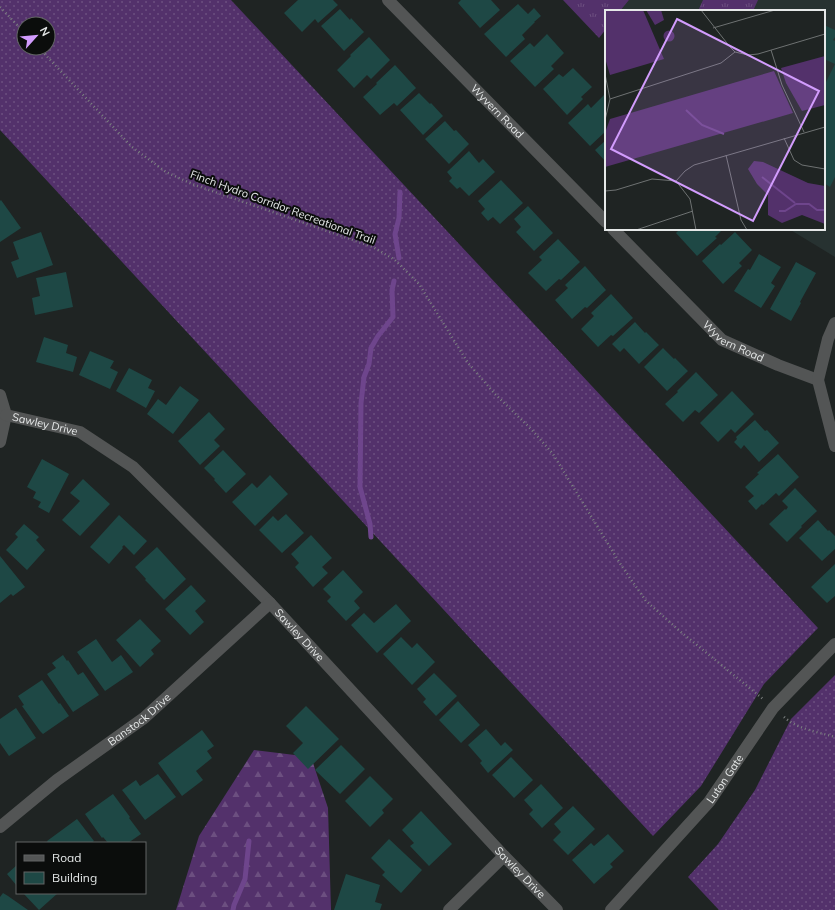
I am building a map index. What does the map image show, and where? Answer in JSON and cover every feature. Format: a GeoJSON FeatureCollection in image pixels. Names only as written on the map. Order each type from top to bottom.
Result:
{"type":"FeatureCollection","features":[{"type":"Feature","properties":{"kind":"street","name":"Wyvern Road"},"geometry":{"type":"LineString","coordinates":[[388,0],[605,221]]}},
{"type":"Feature","properties":{"kind":"street","name":"Wyvern Road"},"geometry":{"type":"LineString","coordinates":[[614,230],[722,340],[778,365],[818,380]]}},
{"type":"Feature","properties":{"kind":"street"},"geometry":{"type":"LineString","coordinates":[[835,323],[828,340],[818,380],[835,446]]}},
{"type":"Feature","properties":{"kind":"street"},"geometry":{"type":"LineString","coordinates":[[0,395],[6,415],[0,442]]}},
{"type":"Feature","properties":{"kind":"street","name":"Sawley Drive"},"geometry":{"type":"LineString","coordinates":[[6,415],[80,432],[133,467],[270,603],[504,856],[557,910]]}},
{"type":"Feature","properties":{"kind":"street","name":"Banstock Drive"},"geometry":{"type":"LineString","coordinates":[[0,827],[57,780],[144,718],[270,603]]}},
{"type":"Feature","properties":{"kind":"street","name":"Luton Gate"},"geometry":{"type":"LineString","coordinates":[[611,910],[709,802],[773,708],[835,644]]}},
{"type":"Feature","properties":{"kind":"street"},"geometry":{"type":"LineString","coordinates":[[449,910],[504,856]]}},
{"type":"Feature","properties":{"kind":"path"},"geometry":{"type":"LineString","coordinates":[[0,7],[16,24]]}},
{"type":"Feature","properties":{"kind":"path","name":"Finch Hydro Corridor Recreational Trail"},"geometry":{"type":"LineString","coordinates":[[47,56],[132,147],[166,172],[200,186],[373,246],[395,260],[419,284],[468,363],[495,394],[532,430],[553,454],[646,601],[681,632],[764,700]]}},
{"type":"Feature","properties":{"kind":"path"},"geometry":{"type":"LineString","coordinates":[[782,715],[788,721],[800,727],[835,737]]}},
{"type":"Feature","properties":{"kind":"shaded area"},"geometry":{"type":"Polygon","coordinates":[[[629,0],[835,0],[835,257],[791,230],[825,230],[825,10],[621,10],[629,0]]]}},
{"type":"Feature","properties":{"kind":"green space"},"geometry":{"type":"Polygon","coordinates":[[[0,0],[231,0],[818,628],[764,684],[701,786],[653,836],[0,130],[0,0]]]}},
{"type":"Feature","properties":{"kind":"green space"},"geometry":{"type":"Polygon","coordinates":[[[563,0],[629,0],[621,10],[605,10],[605,30],[599,38],[563,0]]]}},
{"type":"Feature","properties":{"kind":"green space"},"geometry":{"type":"Polygon","coordinates":[[[703,0],[758,0],[753,10],[698,10],[703,0]]]}},
{"type":"Feature","properties":{"kind":"green space"},"geometry":{"type":"Polygon","coordinates":[[[835,675],[835,910],[719,910],[688,877],[718,844],[755,790],[791,719],[835,675]]]}},
{"type":"Feature","properties":{"kind":"green space"},"geometry":{"type":"Polygon","coordinates":[[[254,750],[311,757],[328,808],[331,910],[176,910],[199,836],[254,750]]]}},
{"type":"Feature","properties":{"kind":"building"},"geometry":{"type":"Polygon","coordinates":[[[298,0],[333,0],[338,5],[318,23],[315,19],[302,32],[284,13],[298,0]]]}},
{"type":"Feature","properties":{"kind":"building"},"geometry":{"type":"Polygon","coordinates":[[[461,0],[491,0],[500,10],[480,28],[458,3],[461,0]]]}},
{"type":"Feature","properties":{"kind":"building"},"geometry":{"type":"Polygon","coordinates":[[[518,4],[528,14],[534,8],[541,16],[522,35],[525,39],[506,57],[484,34],[518,4]]]}},
{"type":"Feature","properties":{"kind":"building"},"geometry":{"type":"Polygon","coordinates":[[[340,9],[364,32],[344,51],[321,26],[340,9]]]}},
{"type":"Feature","properties":{"kind":"building"},"geometry":{"type":"Polygon","coordinates":[[[825,25],[835,30],[835,37],[833,40],[835,41],[835,64],[825,59],[825,25]]]}},
{"type":"Feature","properties":{"kind":"building"},"geometry":{"type":"Polygon","coordinates":[[[547,34],[564,53],[551,66],[554,69],[535,87],[510,61],[530,43],[534,47],[547,34]]]}},
{"type":"Feature","properties":{"kind":"building"},"geometry":{"type":"Polygon","coordinates":[[[369,37],[390,60],[371,79],[367,75],[354,88],[337,70],[369,37]]]}},
{"type":"Feature","properties":{"kind":"building"},"geometry":{"type":"Polygon","coordinates":[[[835,64],[835,177],[830,187],[825,184],[825,84],[835,64]]]}},
{"type":"Feature","properties":{"kind":"building"},"geometry":{"type":"Polygon","coordinates":[[[395,65],[416,88],[397,106],[394,103],[380,115],[363,97],[395,65]]]}},
{"type":"Feature","properties":{"kind":"building"},"geometry":{"type":"Polygon","coordinates":[[[573,68],[592,87],[581,97],[583,99],[567,115],[543,89],[559,74],[563,77],[573,68]]]}},
{"type":"Feature","properties":{"kind":"building"},"geometry":{"type":"Polygon","coordinates":[[[419,93],[443,116],[423,135],[400,110],[419,93]]]}},
{"type":"Feature","properties":{"kind":"building"},"geometry":{"type":"Polygon","coordinates":[[[604,95],[605,96],[605,132],[590,146],[568,123],[588,104],[591,108],[604,95]]]}},
{"type":"Feature","properties":{"kind":"building"},"geometry":{"type":"Polygon","coordinates":[[[445,121],[469,144],[449,164],[425,139],[445,121]]]}},
{"type":"Feature","properties":{"kind":"building"},"geometry":{"type":"Polygon","coordinates":[[[605,141],[605,161],[595,150],[605,141]]]}},
{"type":"Feature","properties":{"kind":"building"},"geometry":{"type":"Polygon","coordinates":[[[469,151],[479,163],[483,159],[495,172],[469,196],[460,187],[457,189],[449,181],[452,178],[447,172],[469,151]]]}},
{"type":"Feature","properties":{"kind":"building"},"geometry":{"type":"Polygon","coordinates":[[[501,180],[523,203],[500,224],[493,217],[488,221],[481,213],[485,209],[478,201],[501,180]]]}},
{"type":"Feature","properties":{"kind":"building"},"geometry":{"type":"Polygon","coordinates":[[[1,200],[21,228],[0,242],[0,201],[1,200]]]}},
{"type":"Feature","properties":{"kind":"building"},"geometry":{"type":"Polygon","coordinates":[[[528,206],[553,233],[534,251],[516,232],[521,227],[514,219],[528,206]]]}},
{"type":"Feature","properties":{"kind":"building"},"geometry":{"type":"Polygon","coordinates":[[[679,230],[722,230],[715,237],[717,238],[697,256],[676,233],[679,230]]]}},
{"type":"Feature","properties":{"kind":"building"},"geometry":{"type":"Polygon","coordinates":[[[41,232],[53,265],[17,278],[11,262],[19,259],[13,242],[41,232]]]}},
{"type":"Feature","properties":{"kind":"building"},"geometry":{"type":"Polygon","coordinates":[[[735,232],[752,250],[739,263],[742,266],[723,284],[702,261],[735,232]]]}},
{"type":"Feature","properties":{"kind":"building"},"geometry":{"type":"Polygon","coordinates":[[[558,239],[580,262],[561,280],[559,279],[546,291],[528,273],[542,260],[539,257],[558,239]]]}},
{"type":"Feature","properties":{"kind":"building"},"geometry":{"type":"Polygon","coordinates":[[[759,254],[781,267],[771,283],[775,286],[761,308],[734,291],[748,269],[750,270],[759,254]]]}},
{"type":"Feature","properties":{"kind":"building"},"geometry":{"type":"Polygon","coordinates":[[[796,262],[816,273],[791,321],[770,309],[796,262]]]}},
{"type":"Feature","properties":{"kind":"building"},"geometry":{"type":"Polygon","coordinates":[[[585,266],[606,290],[587,308],[585,307],[572,319],[555,300],[568,288],[565,285],[585,266]]]}},
{"type":"Feature","properties":{"kind":"building"},"geometry":{"type":"Polygon","coordinates":[[[66,272],[73,307],[35,315],[32,298],[40,296],[36,278],[66,272]]]}},
{"type":"Feature","properties":{"kind":"building"},"geometry":{"type":"Polygon","coordinates":[[[611,294],[633,318],[598,347],[581,329],[594,316],[591,313],[611,294]]]}},
{"type":"Feature","properties":{"kind":"building"},"geometry":{"type":"Polygon","coordinates":[[[635,322],[659,345],[639,364],[624,348],[620,352],[612,344],[635,322]]]}},
{"type":"Feature","properties":{"kind":"building"},"geometry":{"type":"Polygon","coordinates":[[[44,337],[68,345],[66,353],[77,357],[73,372],[36,362],[44,337]]]}},
{"type":"Feature","properties":{"kind":"building"},"geometry":{"type":"Polygon","coordinates":[[[663,348],[688,371],[667,391],[644,367],[663,348]]]}},
{"type":"Feature","properties":{"kind":"building"},"geometry":{"type":"Polygon","coordinates":[[[90,351],[114,361],[110,368],[118,372],[110,389],[79,375],[90,351]]]}},
{"type":"Feature","properties":{"kind":"building"},"geometry":{"type":"Polygon","coordinates":[[[129,368],[152,380],[148,388],[155,391],[146,408],[116,391],[129,368]]]}},
{"type":"Feature","properties":{"kind":"building"},"geometry":{"type":"Polygon","coordinates":[[[696,372],[718,395],[699,413],[695,410],[683,422],[665,404],[696,372]]]}},
{"type":"Feature","properties":{"kind":"building"},"geometry":{"type":"Polygon","coordinates":[[[180,386],[199,400],[173,434],[147,414],[158,399],[166,405],[180,386]]]}},
{"type":"Feature","properties":{"kind":"building"},"geometry":{"type":"Polygon","coordinates":[[[732,391],[754,414],[735,433],[731,429],[718,442],[700,423],[732,391]]]}},
{"type":"Feature","properties":{"kind":"building"},"geometry":{"type":"Polygon","coordinates":[[[209,412],[225,429],[214,440],[220,446],[200,465],[178,441],[209,412]]]}},
{"type":"Feature","properties":{"kind":"building"},"geometry":{"type":"Polygon","coordinates":[[[755,420],[779,443],[759,462],[744,445],[741,449],[734,442],[737,439],[736,437],[755,420]]]}},
{"type":"Feature","properties":{"kind":"building"},"geometry":{"type":"Polygon","coordinates":[[[223,450],[246,474],[226,493],[204,468],[223,450]]]}},
{"type":"Feature","properties":{"kind":"building"},"geometry":{"type":"Polygon","coordinates":[[[778,454],[799,477],[779,496],[776,493],[756,510],[748,501],[754,496],[745,487],[759,474],[757,473],[778,454]]]}},
{"type":"Feature","properties":{"kind":"building"},"geometry":{"type":"Polygon","coordinates":[[[42,459],[69,474],[49,513],[38,507],[41,502],[33,498],[36,492],[27,487],[42,459]]]}},
{"type":"Feature","properties":{"kind":"building"},"geometry":{"type":"Polygon","coordinates":[[[270,475],[288,494],[255,526],[232,502],[252,483],[257,488],[270,475]]]}},
{"type":"Feature","properties":{"kind":"building"},"geometry":{"type":"Polygon","coordinates":[[[83,479],[110,504],[80,536],[62,520],[80,501],[70,493],[83,479]]]}},
{"type":"Feature","properties":{"kind":"building"},"geometry":{"type":"Polygon","coordinates":[[[795,488],[817,511],[787,542],[769,524],[785,509],[786,510],[788,507],[782,501],[795,488]]]}},
{"type":"Feature","properties":{"kind":"building"},"geometry":{"type":"Polygon","coordinates":[[[286,514],[304,533],[282,553],[259,530],[273,516],[278,521],[286,514]]]}},
{"type":"Feature","properties":{"kind":"building"},"geometry":{"type":"Polygon","coordinates":[[[119,515],[147,541],[134,555],[124,545],[109,564],[90,547],[119,515]]]}},
{"type":"Feature","properties":{"kind":"building"},"geometry":{"type":"Polygon","coordinates":[[[818,520],[835,536],[835,549],[822,561],[799,538],[818,520]]]}},
{"type":"Feature","properties":{"kind":"building"},"geometry":{"type":"Polygon","coordinates":[[[24,524],[39,537],[36,540],[45,550],[27,570],[6,550],[18,537],[15,534],[24,524]]]}},
{"type":"Feature","properties":{"kind":"building"},"geometry":{"type":"Polygon","coordinates":[[[311,535],[332,558],[322,567],[328,573],[313,587],[295,567],[299,563],[291,554],[311,535]]]}},
{"type":"Feature","properties":{"kind":"building"},"geometry":{"type":"Polygon","coordinates":[[[157,547],[186,579],[164,600],[135,567],[157,547]]]}},
{"type":"Feature","properties":{"kind":"building"},"geometry":{"type":"Polygon","coordinates":[[[0,556],[25,587],[13,596],[11,594],[0,603],[0,556]]]}},
{"type":"Feature","properties":{"kind":"building"},"geometry":{"type":"Polygon","coordinates":[[[835,564],[835,596],[827,603],[811,587],[835,564]]]}},
{"type":"Feature","properties":{"kind":"building"},"geometry":{"type":"Polygon","coordinates":[[[343,570],[363,592],[354,601],[360,608],[346,621],[327,601],[331,597],[323,589],[343,570]]]}},
{"type":"Feature","properties":{"kind":"building"},"geometry":{"type":"Polygon","coordinates":[[[191,585],[206,601],[195,611],[204,622],[190,635],[165,609],[191,585]]]}},
{"type":"Feature","properties":{"kind":"building"},"geometry":{"type":"Polygon","coordinates":[[[396,604],[411,621],[377,653],[351,625],[364,613],[374,623],[396,604]]]}},
{"type":"Feature","properties":{"kind":"building"},"geometry":{"type":"Polygon","coordinates":[[[140,619],[161,641],[151,650],[154,654],[140,667],[116,640],[140,619]]]}},
{"type":"Feature","properties":{"kind":"building"},"geometry":{"type":"Polygon","coordinates":[[[401,637],[412,648],[417,643],[435,662],[412,685],[383,654],[401,637]]]}},
{"type":"Feature","properties":{"kind":"building"},"geometry":{"type":"Polygon","coordinates":[[[96,639],[112,662],[121,655],[133,672],[105,691],[77,652],[96,639]]]}},
{"type":"Feature","properties":{"kind":"building"},"geometry":{"type":"Polygon","coordinates":[[[63,655],[78,675],[83,672],[99,695],[73,712],[47,674],[56,668],[52,663],[63,655]]]}},
{"type":"Feature","properties":{"kind":"building"},"geometry":{"type":"Polygon","coordinates":[[[434,673],[457,696],[436,716],[423,702],[426,699],[417,689],[434,673]]]}},
{"type":"Feature","properties":{"kind":"building"},"geometry":{"type":"Polygon","coordinates":[[[42,680],[69,716],[43,734],[22,706],[24,705],[18,696],[42,680]]]}},
{"type":"Feature","properties":{"kind":"building"},"geometry":{"type":"Polygon","coordinates":[[[458,701],[480,725],[461,743],[439,720],[458,701]]]}},
{"type":"Feature","properties":{"kind":"building"},"geometry":{"type":"Polygon","coordinates":[[[306,706],[339,739],[308,769],[293,753],[303,743],[286,726],[306,706]]]}},
{"type":"Feature","properties":{"kind":"building"},"geometry":{"type":"Polygon","coordinates":[[[16,708],[36,738],[9,756],[0,743],[0,719],[16,708]]]}},
{"type":"Feature","properties":{"kind":"building"},"geometry":{"type":"Polygon","coordinates":[[[486,729],[501,746],[505,742],[513,750],[488,773],[480,763],[482,761],[468,745],[486,729]]]}},
{"type":"Feature","properties":{"kind":"building"},"geometry":{"type":"Polygon","coordinates":[[[202,730],[214,746],[207,751],[212,758],[196,771],[203,780],[182,796],[158,763],[202,730]]]}},
{"type":"Feature","properties":{"kind":"building"},"geometry":{"type":"Polygon","coordinates":[[[341,745],[365,769],[340,794],[315,770],[341,745]]]}},
{"type":"Feature","properties":{"kind":"building"},"geometry":{"type":"Polygon","coordinates":[[[511,757],[533,780],[514,798],[492,775],[511,757]]]}},
{"type":"Feature","properties":{"kind":"building"},"geometry":{"type":"Polygon","coordinates":[[[158,774],[176,797],[145,820],[122,790],[136,780],[140,786],[158,774]]]}},
{"type":"Feature","properties":{"kind":"building"},"geometry":{"type":"Polygon","coordinates":[[[370,776],[393,799],[382,810],[384,813],[370,827],[345,801],[370,776]]]}},
{"type":"Feature","properties":{"kind":"building"},"geometry":{"type":"Polygon","coordinates":[[[541,784],[563,808],[542,828],[529,814],[533,810],[524,800],[541,784]]]}},
{"type":"Feature","properties":{"kind":"building"},"geometry":{"type":"Polygon","coordinates":[[[113,794],[141,834],[129,842],[107,842],[103,837],[102,838],[85,814],[113,794]]]}},
{"type":"Feature","properties":{"kind":"building"},"geometry":{"type":"Polygon","coordinates":[[[573,806],[595,829],[568,855],[553,840],[561,832],[554,824],[573,806]]]}},
{"type":"Feature","properties":{"kind":"building"},"geometry":{"type":"Polygon","coordinates":[[[421,811],[452,844],[429,866],[410,846],[414,843],[402,830],[421,811]]]}},
{"type":"Feature","properties":{"kind":"building"},"geometry":{"type":"Polygon","coordinates":[[[77,819],[94,841],[48,842],[77,819]]]}},
{"type":"Feature","properties":{"kind":"building"},"geometry":{"type":"Polygon","coordinates":[[[608,834],[624,851],[610,864],[613,867],[594,884],[572,860],[591,843],[594,846],[608,834]]]}},
{"type":"Feature","properties":{"kind":"building"},"geometry":{"type":"Polygon","coordinates":[[[389,839],[422,870],[401,893],[382,875],[385,872],[371,858],[389,839]]]}},
{"type":"Feature","properties":{"kind":"building"},"geometry":{"type":"Polygon","coordinates":[[[16,866],[16,885],[7,874],[16,866]]]}},
{"type":"Feature","properties":{"kind":"building"},"geometry":{"type":"Polygon","coordinates":[[[346,874],[380,885],[375,902],[382,904],[380,910],[334,910],[346,874]]]}},
{"type":"Feature","properties":{"kind":"building"},"geometry":{"type":"Polygon","coordinates":[[[3,893],[28,910],[0,910],[0,897],[3,893]]]}},
{"type":"Feature","properties":{"kind":"building"},"geometry":{"type":"Polygon","coordinates":[[[24,894],[57,894],[39,910],[24,894]]]}},
{"type":"Feature","properties":{"kind":"waterway"},"geometry":{"type":"LineString","coordinates":[[399,258],[395,234],[399,218],[400,192]]}},
{"type":"Feature","properties":{"kind":"waterway"},"geometry":{"type":"LineString","coordinates":[[371,537],[370,524],[360,487],[361,403],[364,377],[369,364],[371,348],[378,336],[393,317],[392,290],[394,281]]}},
{"type":"Feature","properties":{"kind":"waterway"},"geometry":{"type":"LineString","coordinates":[[233,910],[245,879],[249,841]]}}]}
